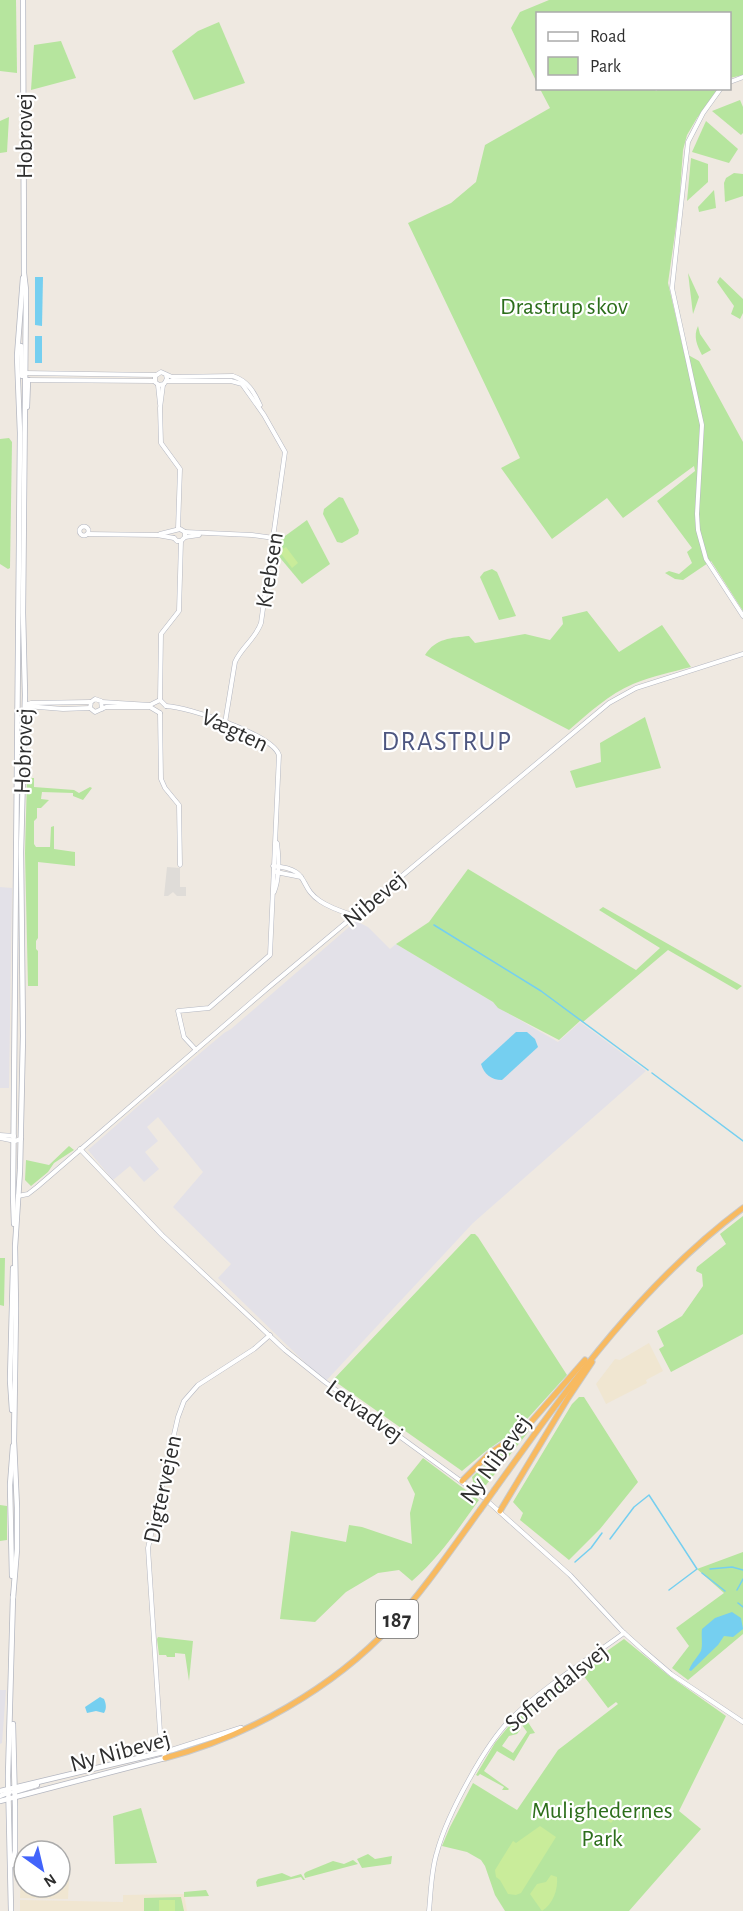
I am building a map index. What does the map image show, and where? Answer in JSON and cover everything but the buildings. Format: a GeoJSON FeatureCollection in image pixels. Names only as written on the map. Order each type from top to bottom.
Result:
{"type":"FeatureCollection","features":[{"type":"Feature","properties":{"kind":"highway","name":"Ny Nibevej"},"geometry":{"type":"LineString","coordinates":[[164,1755],[227,1738],[319,1687],[362,1654],[413,1601],[597,1349],[664,1277],[743,1208]]}},
{"type":"Feature","properties":{"kind":"highway"},"geometry":{"type":"LineString","coordinates":[[500,1511],[578,1382],[618,1326]]}},
{"type":"Feature","properties":{"kind":"highway"},"geometry":{"type":"LineString","coordinates":[[462,1481],[489,1454],[524,1430],[586,1358],[597,1349]]}},
{"type":"Feature","properties":{"kind":"highway","name":"Ny Nibevej"},"geometry":{"type":"LineString","coordinates":[[241,1728],[266,1718]]}},
{"type":"Feature","properties":{"kind":"main road","name":"Hobrovej"},"geometry":{"type":"LineString","coordinates":[[11,1911],[11,1707],[17,1498],[10,1380],[16,1194],[20,432],[26,290],[24,273],[23,0]]}},
{"type":"Feature","properties":{"kind":"main road","name":"Hobrovej"},"geometry":{"type":"LineString","coordinates":[[16,1194],[21,1139],[23,1024],[21,800],[25,705],[25,434],[20,322],[24,273]]}},
{"type":"Feature","properties":{"kind":"main road"},"geometry":{"type":"LineString","coordinates":[[18,705],[25,705]]}},
{"type":"Feature","properties":{"kind":"main road","name":"Hobrovej"},"geometry":{"type":"LineString","coordinates":[[11,1707],[9,1754],[15,1851],[11,1872]]}},
{"type":"Feature","properties":{"kind":"main road","name":"Ny Nibevej"},"geometry":{"type":"LineString","coordinates":[[11,1793],[164,1755],[241,1728]]}},
{"type":"Feature","properties":{"kind":"main road","name":"Ny Nibevej"},"geometry":{"type":"LineString","coordinates":[[11,1793],[49,1780],[164,1755]]}},
{"type":"Feature","properties":{"kind":"main road","name":"187"},"geometry":{"type":"LineString","coordinates":[[0,1791],[11,1793]]}},
{"type":"Feature","properties":{"kind":"main road"},"geometry":{"type":"LineString","coordinates":[[0,1796],[11,1793]]}},
{"type":"Feature","properties":{"kind":"main road","name":"187"},"geometry":{"type":"LineString","coordinates":[[0,1801],[11,1793]]}},
{"type":"Feature","properties":{"kind":"street"},"geometry":{"type":"LineString","coordinates":[[720,90],[703,113],[688,142],[672,288],[702,425],[698,530],[706,559],[743,616]]}},
{"type":"Feature","properties":{"kind":"street"},"geometry":{"type":"LineString","coordinates":[[23,377],[156,375],[161,372],[165,375],[160,383]]}},
{"type":"Feature","properties":{"kind":"street"},"geometry":{"type":"LineString","coordinates":[[25,705],[63,709],[90,708],[97,712],[106,707],[154,706],[160,700],[161,634],[179,611],[180,469],[161,443],[160,383],[156,375]]}},
{"type":"Feature","properties":{"kind":"street","name":"Krebsen"},"geometry":{"type":"LineString","coordinates":[[165,375],[240,378],[250,387],[264,416]]}},
{"type":"Feature","properties":{"kind":"street","name":"Krebsen"},"geometry":{"type":"LineString","coordinates":[[23,377],[160,383],[237,381],[244,386],[264,416],[285,452],[261,623],[256,634],[237,656],[225,723]]}},
{"type":"Feature","properties":{"kind":"street"},"geometry":{"type":"LineString","coordinates":[[87,532],[252,535],[274,538]]}},
{"type":"Feature","properties":{"kind":"street","name":"Nibevej"},"geometry":{"type":"LineString","coordinates":[[16,1194],[28,1194],[609,703],[636,688],[743,654]]}},
{"type":"Feature","properties":{"kind":"street"},"geometry":{"type":"LineString","coordinates":[[25,705],[91,702],[97,699],[102,702],[154,706],[160,713],[160,779],[179,805],[180,865]]}},
{"type":"Feature","properties":{"kind":"street"},"geometry":{"type":"LineString","coordinates":[[160,700],[166,706],[165,710],[160,713]]}},
{"type":"Feature","properties":{"kind":"street"},"geometry":{"type":"LineString","coordinates":[[90,708],[91,702]]}},
{"type":"Feature","properties":{"kind":"street"},"geometry":{"type":"LineString","coordinates":[[102,702],[102,709]]}},
{"type":"Feature","properties":{"kind":"street","name":"Vægten"},"geometry":{"type":"LineString","coordinates":[[166,706],[201,713],[273,745],[279,755],[276,869]]}},
{"type":"Feature","properties":{"kind":"street"},"geometry":{"type":"LineString","coordinates":[[196,1050],[184,1037],[178,1011],[209,1008],[268,958],[271,951],[276,869],[295,870],[319,901],[355,916]]}},
{"type":"Feature","properties":{"kind":"street"},"geometry":{"type":"LineString","coordinates":[[0,1136],[21,1139]]}},
{"type":"Feature","properties":{"kind":"street","name":"Letvadvej"},"geometry":{"type":"LineString","coordinates":[[80,1149],[162,1235],[270,1335],[325,1382],[500,1511],[570,1575],[624,1633],[658,1663],[743,1722]]}},
{"type":"Feature","properties":{"kind":"street","name":"Digtervejen"},"geometry":{"type":"LineString","coordinates":[[164,1755],[158,1709],[148,1548],[176,1426],[184,1401],[198,1385],[254,1349],[270,1335]]}},
{"type":"Feature","properties":{"kind":"street","name":"Sofiendalsvej"},"geometry":{"type":"LineString","coordinates":[[429,1911],[439,1842],[450,1817],[493,1741],[526,1706],[624,1633]]}},
{"type":"Feature","properties":{"kind":"shaded area"},"geometry":{"type":"Polygon","coordinates":[[[167,867],[180,868],[180,887],[186,887],[186,896],[177,896],[173,892],[164,896],[167,867]]]}},
{"type":"Feature","properties":{"kind":"shaded area"},"geometry":{"type":"Polygon","coordinates":[[[0,887],[12,888],[9,1088],[0,1088],[0,887]]]}},
{"type":"Feature","properties":{"kind":"shaded area"},"geometry":{"type":"Polygon","coordinates":[[[356,921],[368,927],[390,949],[396,944],[558,1042],[580,1022],[646,1071],[473,1223],[325,1382],[218,1278],[231,1264],[173,1207],[203,1172],[158,1117],[147,1127],[158,1141],[145,1152],[159,1169],[144,1182],[130,1166],[113,1180],[88,1150],[356,921]]]}},
{"type":"Feature","properties":{"kind":"shaded area"},"geometry":{"type":"Polygon","coordinates":[[[649,1343],[663,1371],[646,1380],[647,1383],[606,1404],[596,1384],[615,1359],[620,1360],[649,1343]]]}},
{"type":"Feature","properties":{"kind":"shaded area"},"geometry":{"type":"Polygon","coordinates":[[[0,1690],[6,1690],[2,1743],[0,1744],[0,1690]]]}},
{"type":"Feature","properties":{"kind":"shaded area"},"geometry":{"type":"Polygon","coordinates":[[[184,1894],[187,1911],[20,1911],[20,1900],[123,1902],[123,1895],[184,1894]]]}},
{"type":"Feature","properties":{"kind":"green space"},"geometry":{"type":"Polygon","coordinates":[[[0,0],[16,0],[17,73],[0,71],[0,0]]]}},
{"type":"Feature","properties":{"kind":"green space"},"geometry":{"type":"Polygon","coordinates":[[[549,0],[743,0],[743,75],[731,78],[731,12],[536,12],[536,81],[511,28],[520,12],[549,0]]]}},
{"type":"Feature","properties":{"kind":"green space"},"geometry":{"type":"Polygon","coordinates":[[[219,22],[245,83],[194,100],[172,51],[198,31],[219,22]]]}},
{"type":"Feature","properties":{"kind":"green space"},"geometry":{"type":"Polygon","coordinates":[[[61,41],[76,78],[31,90],[34,45],[61,41]]]}},
{"type":"Feature","properties":{"kind":"green space","name":"Drastrup skov"},"geometry":{"type":"Polygon","coordinates":[[[541,90],[717,90],[687,135],[683,150],[679,205],[668,283],[685,357],[690,356],[699,361],[743,442],[743,611],[711,561],[683,580],[675,579],[665,573],[669,571],[679,574],[692,563],[687,552],[692,548],[657,501],[695,471],[694,466],[623,518],[607,498],[552,539],[501,468],[520,458],[408,223],[451,203],[476,182],[485,145],[550,108],[541,90]]]}},
{"type":"Feature","properties":{"kind":"green space"},"geometry":{"type":"Polygon","coordinates":[[[740,100],[743,107],[743,133],[741,135],[712,111],[740,100]]]}},
{"type":"Feature","properties":{"kind":"green space"},"geometry":{"type":"Polygon","coordinates":[[[9,117],[7,152],[0,153],[0,121],[9,117]]]}},
{"type":"Feature","properties":{"kind":"green space"},"geometry":{"type":"Polygon","coordinates":[[[706,121],[738,149],[729,163],[692,152],[706,121]]]}},
{"type":"Feature","properties":{"kind":"green space"},"geometry":{"type":"Polygon","coordinates":[[[691,158],[708,164],[708,182],[687,201],[691,158]]]}},
{"type":"Feature","properties":{"kind":"green space"},"geometry":{"type":"Polygon","coordinates":[[[734,173],[743,174],[743,196],[725,202],[724,183],[726,178],[734,173]]]}},
{"type":"Feature","properties":{"kind":"green space"},"geometry":{"type":"Polygon","coordinates":[[[714,190],[716,208],[699,212],[698,207],[714,190]]]}},
{"type":"Feature","properties":{"kind":"green space"},"geometry":{"type":"Polygon","coordinates":[[[688,273],[699,297],[693,314],[688,273]]]}},
{"type":"Feature","properties":{"kind":"green space"},"geometry":{"type":"Polygon","coordinates":[[[720,277],[743,299],[743,313],[740,319],[731,314],[734,306],[717,282],[720,277]]]}},
{"type":"Feature","properties":{"kind":"green space"},"geometry":{"type":"Polygon","coordinates":[[[698,326],[700,334],[711,350],[702,355],[696,341],[698,326]]]}},
{"type":"Feature","properties":{"kind":"green space"},"geometry":{"type":"Polygon","coordinates":[[[9,438],[12,442],[10,568],[8,569],[0,564],[0,439],[9,438]]]}},
{"type":"Feature","properties":{"kind":"green space"},"geometry":{"type":"Polygon","coordinates":[[[339,497],[343,498],[359,530],[358,534],[342,543],[337,542],[323,514],[324,509],[339,497]]]}},
{"type":"Feature","properties":{"kind":"green space"},"geometry":{"type":"Polygon","coordinates":[[[307,520],[330,564],[302,584],[276,553],[281,539],[307,520]]]}},
{"type":"Feature","properties":{"kind":"green space"},"geometry":{"type":"Polygon","coordinates":[[[286,547],[298,563],[292,568],[279,551],[286,547]]]}},
{"type":"Feature","properties":{"kind":"green space"},"geometry":{"type":"Polygon","coordinates":[[[492,569],[497,572],[516,616],[499,620],[480,577],[484,572],[492,569]]]}},
{"type":"Feature","properties":{"kind":"green space"},"geometry":{"type":"Polygon","coordinates":[[[587,611],[619,652],[662,625],[691,667],[624,688],[600,704],[569,730],[425,655],[439,642],[456,637],[469,636],[475,643],[525,634],[550,640],[563,624],[562,617],[587,611]]]}},
{"type":"Feature","properties":{"kind":"green space"},"geometry":{"type":"Polygon","coordinates":[[[645,717],[661,768],[576,788],[570,771],[601,762],[600,743],[645,717]]]}},
{"type":"Feature","properties":{"kind":"green space"},"geometry":{"type":"Polygon","coordinates":[[[27,778],[34,778],[34,787],[74,790],[79,793],[92,788],[83,800],[73,796],[73,793],[42,792],[41,799],[49,800],[41,808],[37,808],[37,818],[34,821],[36,847],[50,847],[51,827],[54,826],[54,849],[75,852],[75,866],[38,862],[36,949],[38,951],[38,986],[28,986],[25,853],[27,778]]]}},
{"type":"Feature","properties":{"kind":"green space"},"geometry":{"type":"Polygon","coordinates":[[[468,869],[636,970],[660,948],[599,910],[603,907],[742,986],[737,990],[668,950],[559,1040],[498,1008],[493,1002],[396,944],[429,922],[468,869]]]}},
{"type":"Feature","properties":{"kind":"green space"},"geometry":{"type":"Polygon","coordinates":[[[69,1146],[74,1150],[54,1163],[48,1172],[31,1186],[25,1180],[26,1160],[49,1165],[69,1146]]]}},
{"type":"Feature","properties":{"kind":"green space"},"geometry":{"type":"Polygon","coordinates":[[[743,1216],[743,1334],[671,1372],[659,1349],[664,1346],[657,1331],[682,1316],[703,1286],[702,1274],[696,1271],[697,1267],[726,1244],[720,1234],[743,1216]]]}},
{"type":"Feature","properties":{"kind":"green space"},"geometry":{"type":"Polygon","coordinates":[[[471,1234],[478,1237],[567,1375],[519,1428],[462,1471],[333,1380],[471,1234]]]}},
{"type":"Feature","properties":{"kind":"green space"},"geometry":{"type":"Polygon","coordinates":[[[0,1258],[5,1258],[4,1306],[0,1305],[0,1258]]]}},
{"type":"Feature","properties":{"kind":"green space"},"geometry":{"type":"Polygon","coordinates":[[[579,1397],[584,1397],[638,1482],[600,1529],[569,1560],[520,1520],[523,1513],[513,1502],[572,1404],[579,1397]]]}},
{"type":"Feature","properties":{"kind":"green space"},"geometry":{"type":"Polygon","coordinates":[[[529,1431],[486,1485],[474,1485],[472,1477],[495,1455],[529,1431]]]}},
{"type":"Feature","properties":{"kind":"green space"},"geometry":{"type":"Polygon","coordinates":[[[423,1458],[479,1500],[431,1563],[412,1581],[399,1570],[378,1573],[346,1592],[315,1622],[280,1619],[291,1531],[346,1542],[349,1525],[362,1527],[412,1544],[410,1513],[415,1494],[407,1478],[423,1458]]]}},
{"type":"Feature","properties":{"kind":"green space"},"geometry":{"type":"Polygon","coordinates":[[[0,1505],[7,1506],[7,1540],[0,1541],[0,1505]]]}},
{"type":"Feature","properties":{"kind":"green space"},"geometry":{"type":"Polygon","coordinates":[[[743,1552],[743,1634],[688,1680],[672,1668],[689,1646],[676,1628],[724,1593],[697,1569],[743,1552]]]}},
{"type":"Feature","properties":{"kind":"green space"},"geometry":{"type":"Polygon","coordinates":[[[158,1637],[193,1641],[189,1681],[185,1654],[175,1653],[175,1657],[159,1655],[158,1637]]]}},
{"type":"Feature","properties":{"kind":"green space","name":"Mulighedernes Park"},"geometry":{"type":"Polygon","coordinates":[[[624,1639],[668,1675],[726,1716],[679,1811],[701,1829],[629,1911],[505,1911],[495,1895],[481,1860],[467,1852],[442,1846],[450,1827],[473,1783],[517,1810],[558,1750],[618,1704],[616,1702],[608,1708],[583,1675],[524,1716],[535,1733],[530,1734],[514,1761],[497,1751],[484,1771],[508,1790],[502,1790],[504,1787],[480,1774],[476,1775],[495,1743],[512,1722],[517,1730],[520,1730],[517,1734],[509,1736],[502,1746],[513,1753],[527,1732],[517,1718],[546,1694],[624,1639]]]}},
{"type":"Feature","properties":{"kind":"green space"},"geometry":{"type":"Polygon","coordinates":[[[604,1806],[617,1816],[611,1823],[598,1813],[604,1806]]]}},
{"type":"Feature","properties":{"kind":"green space"},"geometry":{"type":"Polygon","coordinates":[[[141,1808],[157,1863],[115,1864],[113,1816],[141,1808]]]}},
{"type":"Feature","properties":{"kind":"green space"},"geometry":{"type":"Polygon","coordinates":[[[540,1826],[556,1837],[521,1893],[508,1894],[496,1877],[495,1870],[513,1841],[516,1843],[540,1826]]]}},
{"type":"Feature","properties":{"kind":"green space"},"geometry":{"type":"Polygon","coordinates":[[[368,1854],[375,1859],[392,1856],[391,1864],[362,1868],[357,1859],[368,1854]]]}},
{"type":"Feature","properties":{"kind":"green space"},"geometry":{"type":"Polygon","coordinates":[[[353,1860],[358,1864],[305,1878],[306,1872],[333,1861],[344,1864],[353,1860]]]}},
{"type":"Feature","properties":{"kind":"green space"},"geometry":{"type":"Polygon","coordinates":[[[282,1873],[291,1877],[301,1874],[305,1880],[301,1877],[257,1887],[258,1879],[282,1873]]]}},
{"type":"Feature","properties":{"kind":"green space"},"geometry":{"type":"Polygon","coordinates":[[[551,1875],[557,1877],[556,1892],[552,1901],[542,1911],[530,1894],[537,1884],[546,1882],[551,1875]]]}},
{"type":"Feature","properties":{"kind":"green space"},"geometry":{"type":"Polygon","coordinates":[[[206,1890],[209,1896],[184,1897],[184,1892],[206,1890]]]}},
{"type":"Feature","properties":{"kind":"green space"},"geometry":{"type":"Polygon","coordinates":[[[181,1897],[184,1911],[144,1911],[144,1898],[181,1897]]]}},
{"type":"Feature","properties":{"kind":"green space"},"geometry":{"type":"Polygon","coordinates":[[[159,1900],[175,1900],[175,1911],[159,1911],[159,1900]]]}},
{"type":"Feature","properties":{"kind":"water"},"geometry":{"type":"Polygon","coordinates":[[[35,277],[43,277],[42,326],[35,325],[35,277]]]}},
{"type":"Feature","properties":{"kind":"water"},"geometry":{"type":"Polygon","coordinates":[[[35,336],[42,336],[42,363],[35,363],[35,336]]]}},
{"type":"Feature","properties":{"kind":"water"},"geometry":{"type":"Polygon","coordinates":[[[516,1032],[527,1032],[535,1039],[538,1047],[502,1080],[491,1078],[481,1064],[516,1032]]]}},
{"type":"Feature","properties":{"kind":"water"},"geometry":{"type":"Polygon","coordinates":[[[732,1612],[741,1618],[743,1629],[733,1637],[724,1636],[718,1645],[691,1671],[689,1670],[701,1651],[702,1629],[715,1618],[732,1612]]]}},
{"type":"Feature","properties":{"kind":"water"},"geometry":{"type":"Polygon","coordinates":[[[100,1697],[105,1703],[104,1713],[96,1711],[87,1713],[85,1707],[100,1697]]]}},
{"type":"Feature","properties":{"kind":"waterway"},"geometry":{"type":"LineString","coordinates":[[434,925],[541,991],[648,1070]]}},
{"type":"Feature","properties":{"kind":"waterway"},"geometry":{"type":"LineString","coordinates":[[652,1073],[743,1141]]}},
{"type":"Feature","properties":{"kind":"waterway"},"geometry":{"type":"LineString","coordinates":[[610,1539],[634,1507],[649,1495],[697,1569],[669,1590]]}},
{"type":"Feature","properties":{"kind":"waterway"},"geometry":{"type":"LineString","coordinates":[[575,1562],[591,1548],[602,1533]]}},
{"type":"Feature","properties":{"kind":"waterway"},"geometry":{"type":"LineString","coordinates":[[710,1569],[732,1567],[743,1570]]}},
{"type":"Feature","properties":{"kind":"waterway"},"geometry":{"type":"LineString","coordinates":[[702,1573],[725,1591]]}},
{"type":"Feature","properties":{"kind":"waterway"},"geometry":{"type":"LineString","coordinates":[[737,1590],[743,1579]]}},
{"type":"Feature","properties":{"kind":"waterway"},"geometry":{"type":"LineString","coordinates":[[738,1603],[743,1607]]}},
{"type":"Feature","properties":{"kind":"district","name":"DRASTRUP"},"geometry":{"type":"Point","coordinates":[447,741]}}]}
